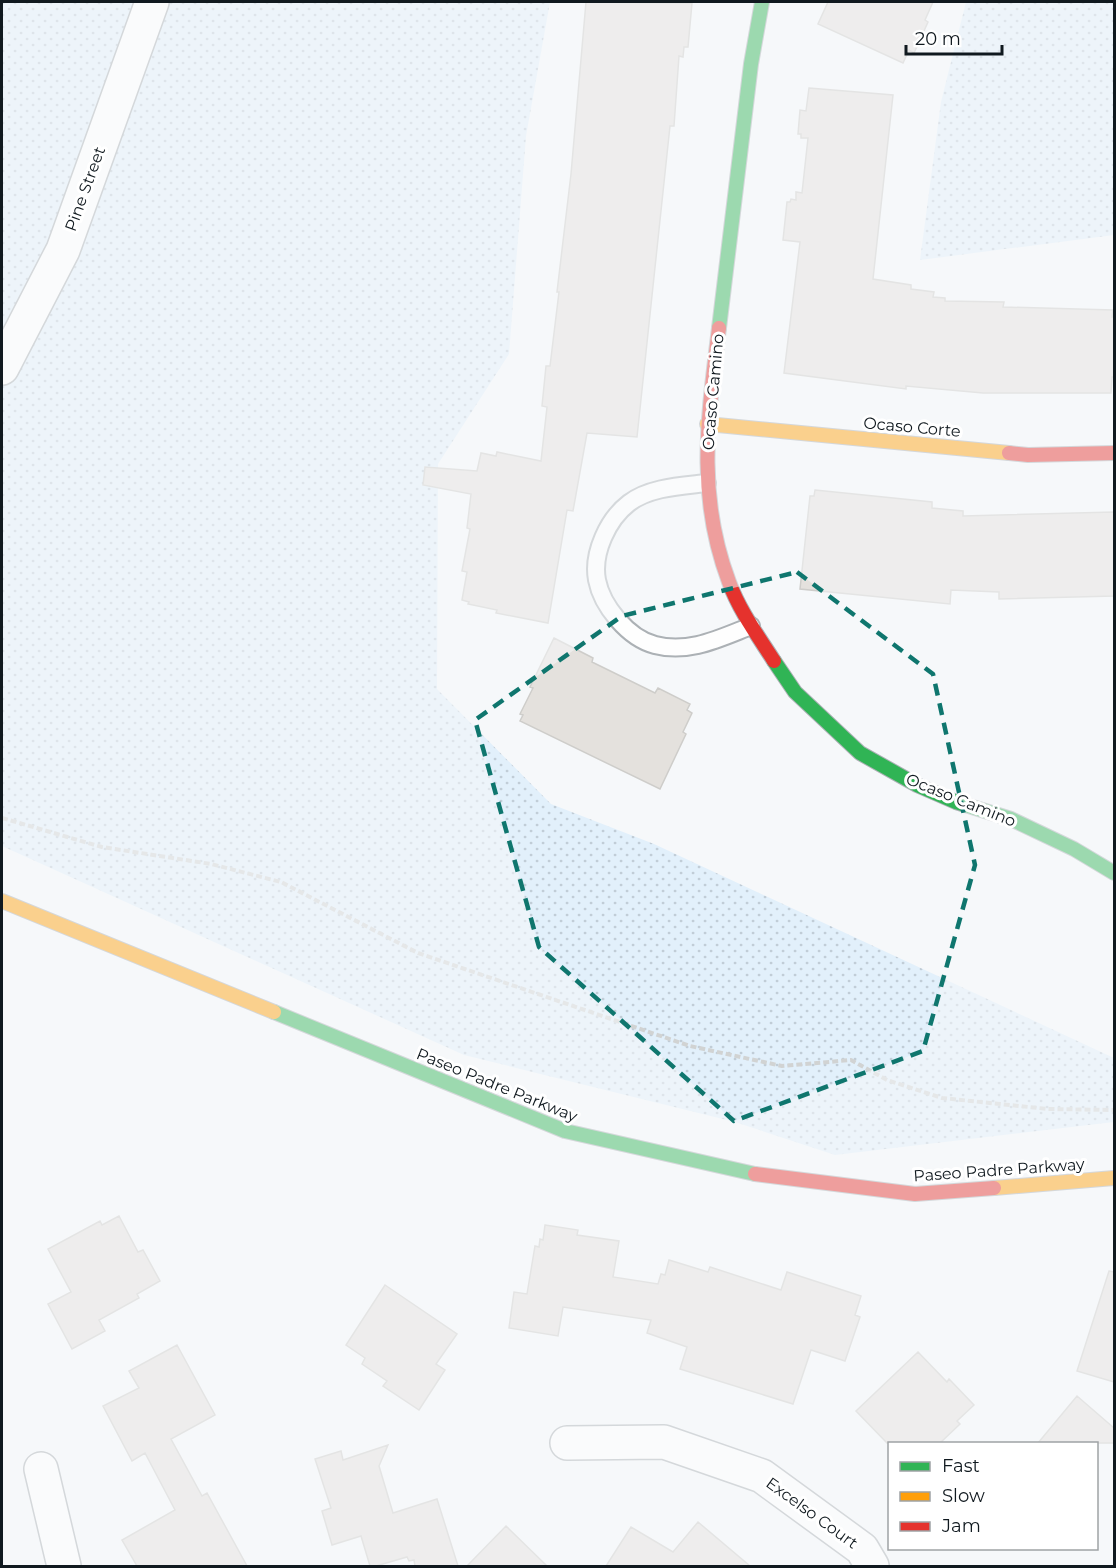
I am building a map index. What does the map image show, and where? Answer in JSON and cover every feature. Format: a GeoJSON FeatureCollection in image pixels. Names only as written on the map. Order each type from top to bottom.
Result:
{"type":"FeatureCollection","features":[{"type":"Feature","properties":{"kind":"street","name":"Pine Street"},"geometry":{"type":"LineString","coordinates":[[2,368],[63,250],[152,2]]}},
{"type":"Feature","properties":{"kind":"street","name":"Ocaso Camino"},"geometry":{"type":"LineString","coordinates":[[762,2],[751,64],[707,424],[707,483],[713,530],[729,583],[751,626],[795,692],[860,753],[917,785],[956,802],[1011,819],[1074,849],[1114,873]]}},
{"type":"Feature","properties":{"kind":"street","name":"Ocaso Corte"},"geometry":{"type":"LineString","coordinates":[[707,424],[1028,455],[1114,453]]}},
{"type":"Feature","properties":{"kind":"street","name":"Ocaso Camino"},"geometry":{"type":"LineString","coordinates":[[1074,849],[1114,890]]}},
{"type":"Feature","properties":{"kind":"street","name":"Paseo Padre Parkway"},"geometry":{"type":"LineString","coordinates":[[2,902],[565,1131],[741,1172],[915,1194],[1114,1178]]}},
{"type":"Feature","properties":{"kind":"street","name":"Excelso Court"},"geometry":{"type":"LineString","coordinates":[[567,1443],[664,1442],[762,1476],[862,1549],[872,1566]]}},
{"type":"Feature","properties":{"kind":"street"},"geometry":{"type":"LineString","coordinates":[[41,1469],[64,1566]]}},
{"type":"Feature","properties":{"kind":"lane"},"geometry":{"type":"LineString","coordinates":[[707,483],[659,490],[629,502],[610,522],[598,549],[597,579],[610,610],[630,633],[653,645],[676,648],[706,644],[751,626]]}},
{"type":"Feature","properties":{"kind":"path"},"geometry":{"type":"LineString","coordinates":[[2,818],[102,847],[212,864],[281,882],[418,953],[690,1046],[782,1066],[851,1060],[887,1080],[942,1098],[1048,1109],[1114,1110]]}},
{"type":"Feature","properties":{"kind":"highlighted area"},"geometry":{"type":"Polygon","coordinates":[[[797,572],[933,674],[975,865],[923,1051],[734,1121],[539,947],[475,720],[622,616],[797,572]]]}},
{"type":"Feature","properties":{"kind":"shaded area"},"geometry":{"type":"Polygon","coordinates":[[[2,2],[550,2],[526,136],[509,354],[438,464],[437,689],[551,804],[654,844],[1114,1058],[1114,1122],[835,1155],[735,1122],[464,1055],[2,846],[2,2]]]}},
{"type":"Feature","properties":{"kind":"shaded area"},"geometry":{"type":"Polygon","coordinates":[[[966,2],[1114,2],[1114,235],[920,260],[941,102],[966,2]]]}},
{"type":"Feature","properties":{"kind":"building"},"geometry":{"type":"Polygon","coordinates":[[[586,2],[692,3],[688,47],[684,47],[683,57],[679,56],[674,126],[670,126],[637,437],[587,433],[573,511],[567,510],[548,623],[496,613],[497,610],[468,604],[469,602],[462,600],[467,572],[462,571],[470,529],[467,528],[471,494],[423,485],[425,467],[477,471],[481,453],[496,456],[497,452],[541,461],[547,407],[542,406],[546,366],[550,366],[559,292],[557,292],[571,174],[586,2]]]}},
{"type":"Feature","properties":{"kind":"building"},"geometry":{"type":"Polygon","coordinates":[[[828,2],[933,2],[925,20],[928,22],[914,53],[909,50],[903,63],[818,24],[828,2]]]}},
{"type":"Feature","properties":{"kind":"building"},"geometry":{"type":"Polygon","coordinates":[[[809,88],[893,95],[873,279],[911,285],[911,289],[934,292],[933,297],[945,298],[945,301],[1004,302],[1003,307],[1113,310],[1114,377],[1112,377],[1111,393],[983,393],[906,386],[906,389],[784,373],[800,242],[783,240],[787,202],[791,199],[796,200],[796,192],[802,193],[808,138],[801,138],[801,134],[798,134],[800,110],[806,111],[809,88]]]}},
{"type":"Feature","properties":{"kind":"building"},"geometry":{"type":"Polygon","coordinates":[[[815,490],[932,502],[932,508],[963,511],[963,516],[1114,512],[1114,596],[999,599],[999,592],[951,590],[950,604],[800,589],[810,496],[814,496],[815,490]]]}},
{"type":"Feature","properties":{"kind":"building"},"geometry":{"type":"Polygon","coordinates":[[[554,638],[593,658],[592,662],[655,693],[658,688],[690,704],[687,710],[692,713],[683,732],[686,734],[660,789],[520,721],[523,715],[520,714],[533,688],[530,687],[554,638]]]}},
{"type":"Feature","properties":{"kind":"building"},"geometry":{"type":"Polygon","coordinates":[[[119,1216],[138,1252],[143,1250],[160,1281],[137,1294],[139,1298],[99,1320],[105,1331],[72,1349],[48,1304],[71,1292],[48,1249],[100,1221],[102,1225],[119,1216]]]}},
{"type":"Feature","properties":{"kind":"building"},"geometry":{"type":"Polygon","coordinates":[[[545,1225],[578,1230],[577,1235],[619,1241],[613,1277],[658,1284],[661,1274],[665,1275],[669,1260],[708,1272],[710,1267],[781,1290],[787,1272],[861,1296],[855,1315],[860,1317],[845,1361],[811,1350],[793,1404],[680,1369],[687,1347],[647,1333],[651,1320],[563,1307],[558,1336],[509,1328],[514,1292],[527,1294],[535,1246],[539,1247],[540,1239],[543,1240],[545,1225]]]}},
{"type":"Feature","properties":{"kind":"building"},"geometry":{"type":"Polygon","coordinates":[[[1109,1271],[1114,1272],[1114,1382],[1077,1371],[1109,1271]]]}},
{"type":"Feature","properties":{"kind":"building"},"geometry":{"type":"Polygon","coordinates":[[[385,1285],[457,1334],[436,1364],[445,1370],[419,1410],[383,1386],[387,1381],[362,1364],[365,1358],[346,1345],[385,1285]]]}},
{"type":"Feature","properties":{"kind":"building"},"geometry":{"type":"Polygon","coordinates":[[[177,1345],[215,1415],[171,1439],[202,1496],[207,1493],[247,1566],[137,1566],[122,1540],[175,1510],[145,1453],[132,1461],[103,1406],[139,1388],[129,1371],[177,1345]]]}},
{"type":"Feature","properties":{"kind":"building"},"geometry":{"type":"Polygon","coordinates":[[[918,1352],[947,1382],[949,1379],[974,1405],[957,1421],[960,1424],[941,1442],[887,1443],[856,1411],[918,1352]]]}},
{"type":"Feature","properties":{"kind":"building"},"geometry":{"type":"Polygon","coordinates":[[[1077,1396],[1114,1428],[1114,1443],[1039,1442],[1077,1396]]]}},
{"type":"Feature","properties":{"kind":"building"},"geometry":{"type":"Polygon","coordinates":[[[388,1445],[379,1466],[393,1513],[437,1499],[458,1566],[415,1566],[414,1560],[409,1561],[407,1557],[370,1566],[361,1536],[332,1545],[322,1511],[331,1508],[315,1459],[341,1451],[343,1460],[388,1445]]]}},
{"type":"Feature","properties":{"kind":"building"},"geometry":{"type":"Polygon","coordinates":[[[698,1522],[750,1566],[606,1566],[631,1527],[673,1552],[698,1522]]]}},
{"type":"Feature","properties":{"kind":"building"},"geometry":{"type":"Polygon","coordinates":[[[506,1526],[547,1566],[467,1566],[506,1526]]]}},
{"type":"Feature","properties":{"kind":"traffic: fast"},"geometry":{"type":"LineString","coordinates":[[719,328],[751,64],[762,2]]}},
{"type":"Feature","properties":{"kind":"traffic: fast"},"geometry":{"type":"LineString","coordinates":[[774,661],[795,692],[860,753],[917,785],[956,802],[1011,819],[1074,849],[1114,873]]}},
{"type":"Feature","properties":{"kind":"traffic: fast"},"geometry":{"type":"LineString","coordinates":[[274,1012],[565,1131],[755,1174]]}},
{"type":"Feature","properties":{"kind":"traffic: slow"},"geometry":{"type":"LineString","coordinates":[[707,424],[1009,453]]}},
{"type":"Feature","properties":{"kind":"traffic: slow"},"geometry":{"type":"LineString","coordinates":[[2,901],[274,1012]]}},
{"type":"Feature","properties":{"kind":"traffic: slow"},"geometry":{"type":"LineString","coordinates":[[994,1188],[1114,1178]]}},
{"type":"Feature","properties":{"kind":"traffic: jam"},"geometry":{"type":"LineString","coordinates":[[719,328],[709,425],[708,487],[712,518],[719,550],[733,592],[749,623],[774,661]]}},
{"type":"Feature","properties":{"kind":"traffic: jam"},"geometry":{"type":"LineString","coordinates":[[1009,453],[1028,455],[1114,453]]}},
{"type":"Feature","properties":{"kind":"traffic: jam"},"geometry":{"type":"LineString","coordinates":[[755,1174],[915,1194],[994,1188]]}}]}
